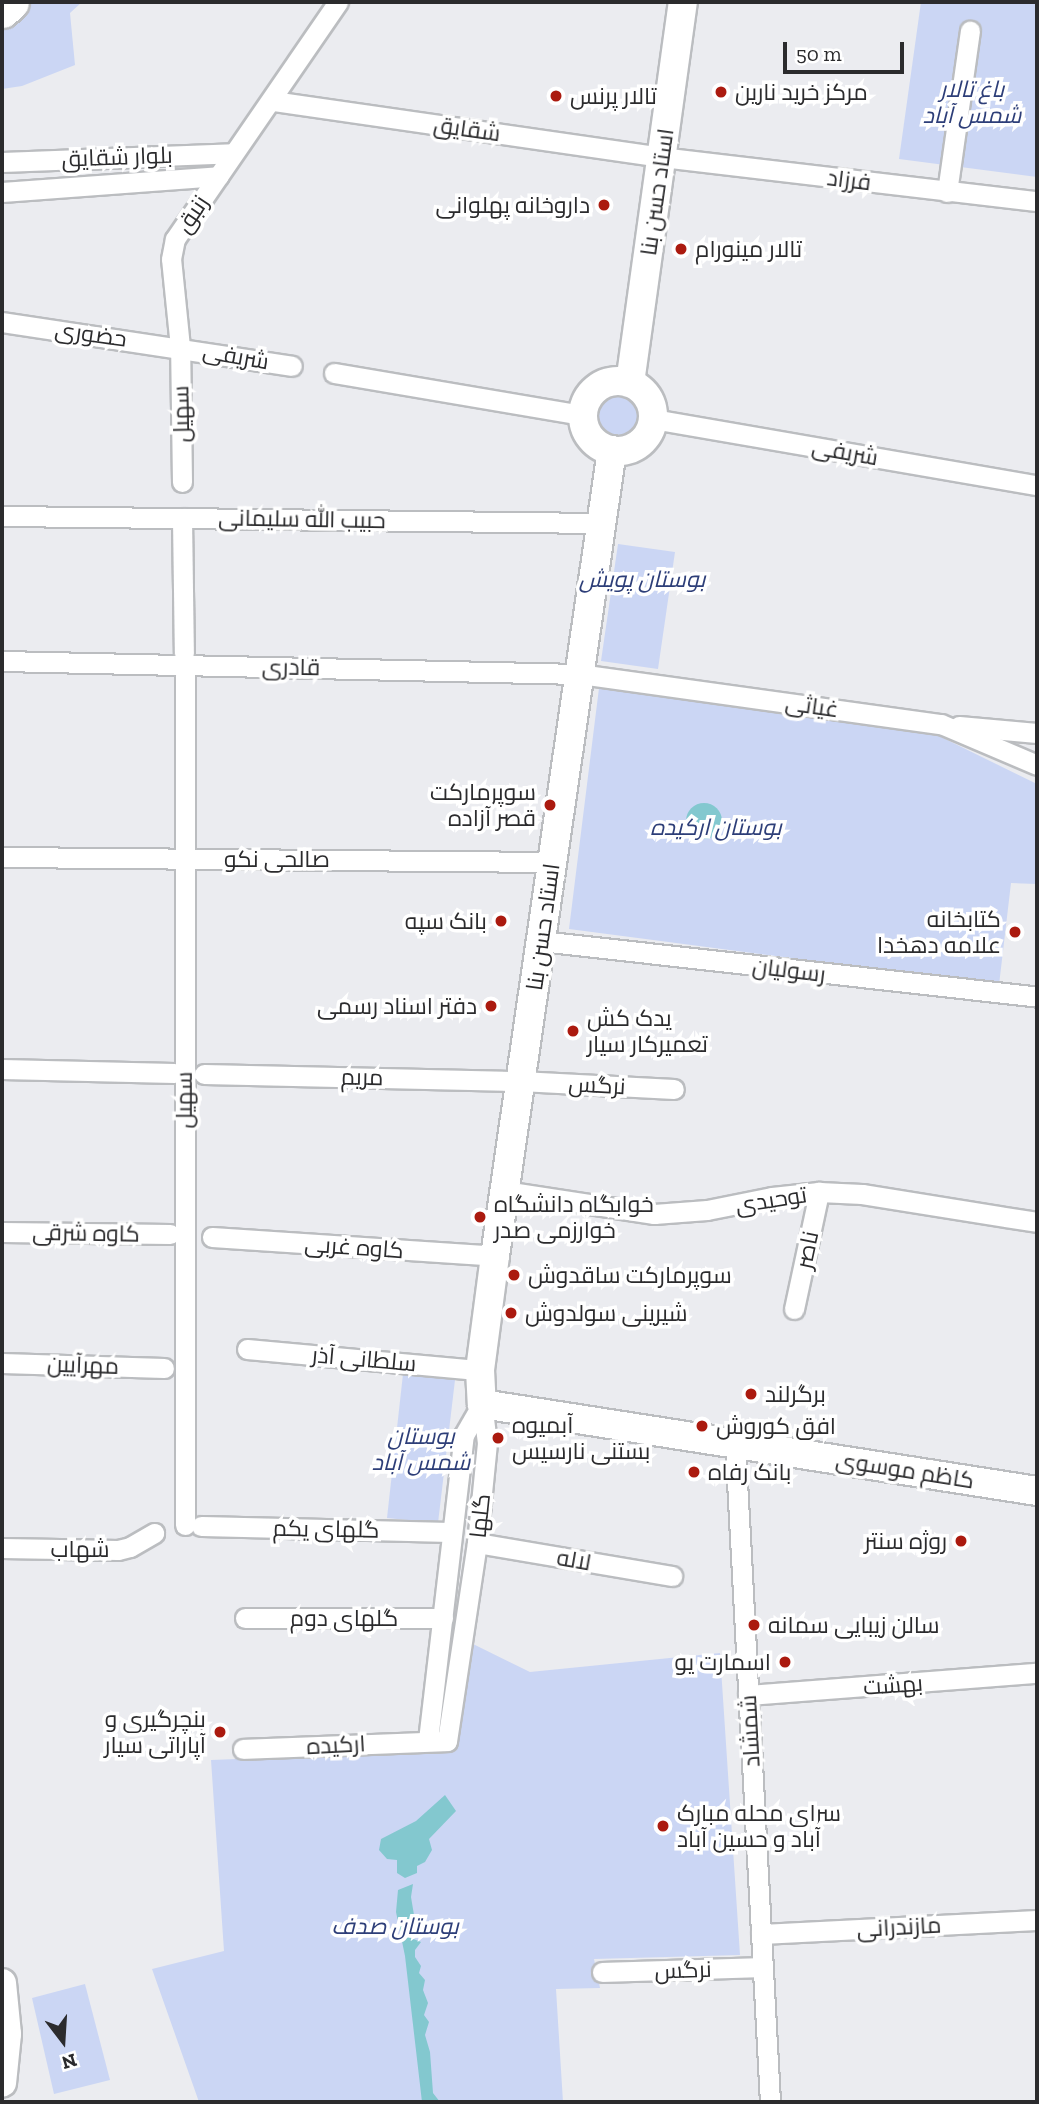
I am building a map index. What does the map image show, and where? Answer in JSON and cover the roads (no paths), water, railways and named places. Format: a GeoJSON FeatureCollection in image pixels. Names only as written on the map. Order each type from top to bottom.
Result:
{"type":"FeatureCollection","features":[{"type":"Feature","properties":{"kind":"highway"},"geometry":{"type":"LineString","coordinates":[[2,10],[11,2]]}},
{"type":"Feature","properties":{"kind":"main road","name":"استاد حسن بنا"},"geometry":{"type":"LineString","coordinates":[[630,383],[683,2]]}},
{"type":"Feature","properties":{"kind":"main road"},"geometry":{"type":"LineString","coordinates":[[607,382],[630,383],[648,397],[653,419],[643,440],[623,450],[612,450],[592,439],[583,415],[589,396],[597,388],[607,382]]}},
{"type":"Feature","properties":{"kind":"main road","name":"استاد حسن بنا"},"geometry":{"type":"LineString","coordinates":[[482,1404],[481,1370],[495,1256],[612,450]]}},
{"type":"Feature","properties":{"kind":"main road","name":"کاظم موسوی"},"geometry":{"type":"LineString","coordinates":[[482,1404],[1037,1491]]}},
{"type":"Feature","properties":{"kind":"main road"},"geometry":{"type":"LineString","coordinates":[[2,1983],[7,2034],[2,2083]]}},
{"type":"Feature","properties":{"kind":"street","name":"زنبق"},"geometry":{"type":"LineString","coordinates":[[180,347],[171,259],[175,239],[233,153],[273,101],[338,2]]}},
{"type":"Feature","properties":{"kind":"street"},"geometry":{"type":"LineString","coordinates":[[947,192],[970,31]]}},
{"type":"Feature","properties":{"kind":"street","name":"شقایق"},"geometry":{"type":"LineString","coordinates":[[273,101],[661,157]]}},
{"type":"Feature","properties":{"kind":"street","name":"بلوار شقایق"},"geometry":{"type":"LineString","coordinates":[[2,162],[233,153]]}},
{"type":"Feature","properties":{"kind":"street","name":"فرزاد"},"geometry":{"type":"LineString","coordinates":[[661,157],[1037,201]]}},
{"type":"Feature","properties":{"kind":"street","name":"بلوار شقایق"},"geometry":{"type":"LineString","coordinates":[[2,192],[218,176]]}},
{"type":"Feature","properties":{"kind":"street","name":"حضوری"},"geometry":{"type":"LineString","coordinates":[[2,322],[180,347]]}},
{"type":"Feature","properties":{"kind":"street","name":"شریفی"},"geometry":{"type":"LineString","coordinates":[[180,347],[292,366]]}},
{"type":"Feature","properties":{"kind":"street","name":"سهیل"},"geometry":{"type":"LineString","coordinates":[[180,347],[182,482]]}},
{"type":"Feature","properties":{"kind":"street"},"geometry":{"type":"LineString","coordinates":[[334,373],[583,415]]}},
{"type":"Feature","properties":{"kind":"street","name":"شریفی"},"geometry":{"type":"LineString","coordinates":[[653,419],[1037,485]]}},
{"type":"Feature","properties":{"kind":"street","name":"حبیب الله سلیمانی"},"geometry":{"type":"LineString","coordinates":[[2,516],[601,523]]}},
{"type":"Feature","properties":{"kind":"street"},"geometry":{"type":"LineString","coordinates":[[182,518],[184,653]]}},
{"type":"Feature","properties":{"kind":"street","name":"قادری"},"geometry":{"type":"LineString","coordinates":[[2,661],[579,674]]}},
{"type":"Feature","properties":{"kind":"street","name":"غیاثی"},"geometry":{"type":"LineString","coordinates":[[579,674],[941,724],[1037,765]]}},
{"type":"Feature","properties":{"kind":"street","name":"سهیل"},"geometry":{"type":"LineString","coordinates":[[185,675],[184,859],[193,1525]]}},
{"type":"Feature","properties":{"kind":"street"},"geometry":{"type":"LineString","coordinates":[[941,724],[1037,733]]}},
{"type":"Feature","properties":{"kind":"street","name":"صالحی نکو"},"geometry":{"type":"LineString","coordinates":[[2,857],[552,862]]}},
{"type":"Feature","properties":{"kind":"street","name":"رسولیان"},"geometry":{"type":"LineString","coordinates":[[541,941],[1037,997]]}},
{"type":"Feature","properties":{"kind":"street"},"geometry":{"type":"LineString","coordinates":[[2,1069],[174,1073]]}},
{"type":"Feature","properties":{"kind":"street","name":"مریم"},"geometry":{"type":"LineString","coordinates":[[204,1073],[520,1081]]}},
{"type":"Feature","properties":{"kind":"street","name":"نرگس"},"geometry":{"type":"LineString","coordinates":[[520,1081],[674,1089]]}},
{"type":"Feature","properties":{"kind":"street","name":"توحیدی"},"geometry":{"type":"LineString","coordinates":[[504,1191],[654,1214],[707,1210],[772,1196],[819,1192],[862,1194],[1037,1222]]}},
{"type":"Feature","properties":{"kind":"street","name":"ناصر"},"geometry":{"type":"LineString","coordinates":[[794,1309],[819,1192]]}},
{"type":"Feature","properties":{"kind":"street","name":"کاوه شرقی"},"geometry":{"type":"LineString","coordinates":[[2,1231],[170,1234]]}},
{"type":"Feature","properties":{"kind":"street","name":"کاوه غربی"},"geometry":{"type":"LineString","coordinates":[[212,1237],[495,1256]]}},
{"type":"Feature","properties":{"kind":"street","name":"سلطانی آذر"},"geometry":{"type":"LineString","coordinates":[[247,1349],[481,1370]]}},
{"type":"Feature","properties":{"kind":"street","name":"مهرآیین"},"geometry":{"type":"LineString","coordinates":[[2,1363],[164,1368]]}},
{"type":"Feature","properties":{"kind":"street","name":"گلها"},"geometry":{"type":"LineString","coordinates":[[482,1404],[487,1443],[477,1543],[447,1741],[428,1740],[464,1435],[482,1404]]}},
{"type":"Feature","properties":{"kind":"street","name":"شمشاد"},"geometry":{"type":"LineString","coordinates":[[735,1443],[770,2102]]}},
{"type":"Feature","properties":{"kind":"street","name":"گلهای یکم"},"geometry":{"type":"LineString","coordinates":[[193,1525],[451,1532]]}},
{"type":"Feature","properties":{"kind":"street","name":"شهاب"},"geometry":{"type":"LineString","coordinates":[[2,1549],[118,1550],[130,1547],[154,1533]]}},
{"type":"Feature","properties":{"kind":"street","name":"لاله"},"geometry":{"type":"LineString","coordinates":[[477,1543],[672,1576]]}},
{"type":"Feature","properties":{"kind":"street","name":"گلهای دوم"},"geometry":{"type":"LineString","coordinates":[[245,1618],[443,1618]]}},
{"type":"Feature","properties":{"kind":"street","name":"بهشت"},"geometry":{"type":"LineString","coordinates":[[748,1696],[1037,1673]]}},
{"type":"Feature","properties":{"kind":"street","name":"ارکیده"},"geometry":{"type":"LineString","coordinates":[[243,1749],[428,1740]]}},
{"type":"Feature","properties":{"kind":"street","name":"مازندرانی"},"geometry":{"type":"LineString","coordinates":[[761,1934],[1037,1920]]}},
{"type":"Feature","properties":{"kind":"street","name":"نرگس"},"geometry":{"type":"LineString","coordinates":[[602,1972],[763,1967]]}},
{"type":"Feature","properties":{"kind":"place","name":"مرکز خرید نارین"},"geometry":{"type":"Point","coordinates":[721,92]}},
{"type":"Feature","properties":{"kind":"place","name":"تالار پرنس"},"geometry":{"type":"Point","coordinates":[556,96]}},
{"type":"Feature","properties":{"kind":"place","name":"داروخانه پهلوانی"},"geometry":{"type":"Point","coordinates":[604,205]}},
{"type":"Feature","properties":{"kind":"place","name":"تالار مینورام"},"geometry":{"type":"Point","coordinates":[681,249]}},
{"type":"Feature","properties":{"kind":"place","name":"سوپرمارکت قصر آزاده"},"geometry":{"type":"Point","coordinates":[550,805]}},
{"type":"Feature","properties":{"kind":"place","name":"بانک سپه"},"geometry":{"type":"Point","coordinates":[501,921]}},
{"type":"Feature","properties":{"kind":"place","name":"کتابخانه علامه دهخدا"},"geometry":{"type":"Point","coordinates":[1015,932]}},
{"type":"Feature","properties":{"kind":"place","name":"دفتر اسناد رسمی"},"geometry":{"type":"Point","coordinates":[491,1006]}},
{"type":"Feature","properties":{"kind":"place","name":"یدک کش تعمیرکار سیار"},"geometry":{"type":"Point","coordinates":[573,1031]}},
{"type":"Feature","properties":{"kind":"place","name":"خوابگاه دانشگاه خوارزمی صدر"},"geometry":{"type":"Point","coordinates":[480,1217]}},
{"type":"Feature","properties":{"kind":"place","name":"سوپرمارکت ساقدوش"},"geometry":{"type":"Point","coordinates":[514,1275]}},
{"type":"Feature","properties":{"kind":"place","name":"شیرینی سولدوش"},"geometry":{"type":"Point","coordinates":[511,1313]}},
{"type":"Feature","properties":{"kind":"place","name":"برگرلند"},"geometry":{"type":"Point","coordinates":[751,1394]}},
{"type":"Feature","properties":{"kind":"place","name":"افق کوروش"},"geometry":{"type":"Point","coordinates":[702,1426]}},
{"type":"Feature","properties":{"kind":"place","name":"آبمیوه بستنی نارسیس"},"geometry":{"type":"Point","coordinates":[498,1438]}},
{"type":"Feature","properties":{"kind":"place","name":"بانک رفاه"},"geometry":{"type":"Point","coordinates":[694,1472]}},
{"type":"Feature","properties":{"kind":"place","name":"روژه سنتر"},"geometry":{"type":"Point","coordinates":[961,1541]}},
{"type":"Feature","properties":{"kind":"place","name":"سالن زیبایی سمانه"},"geometry":{"type":"Point","coordinates":[754,1625]}},
{"type":"Feature","properties":{"kind":"place","name":"اسمارت یو"},"geometry":{"type":"Point","coordinates":[785,1662]}},
{"type":"Feature","properties":{"kind":"place","name":"پنچرگیری و آپاراتی سیار"},"geometry":{"type":"Point","coordinates":[220,1732]}},
{"type":"Feature","properties":{"kind":"place","name":"سرای محله مبارک آباد و حسین آباد"},"geometry":{"type":"Point","coordinates":[663,1826]}},
{"type":"Feature","properties":{"kind":"park label","name":"باغ تالار شمس آباد"},"geometry":{"type":"Point","coordinates":[972,102]}},
{"type":"Feature","properties":{"kind":"park label","name":"بوستان پویش"},"geometry":{"type":"Point","coordinates":[642,579]}},
{"type":"Feature","properties":{"kind":"park label","name":"بوستان ارکیده"},"geometry":{"type":"Point","coordinates":[716,827]}},
{"type":"Feature","properties":{"kind":"park label","name":"بوستان شمس آباد"},"geometry":{"type":"Point","coordinates":[421,1449]}},
{"type":"Feature","properties":{"kind":"park label","name":"بوستان صدف"},"geometry":{"type":"Point","coordinates":[395,1926]}}]}
